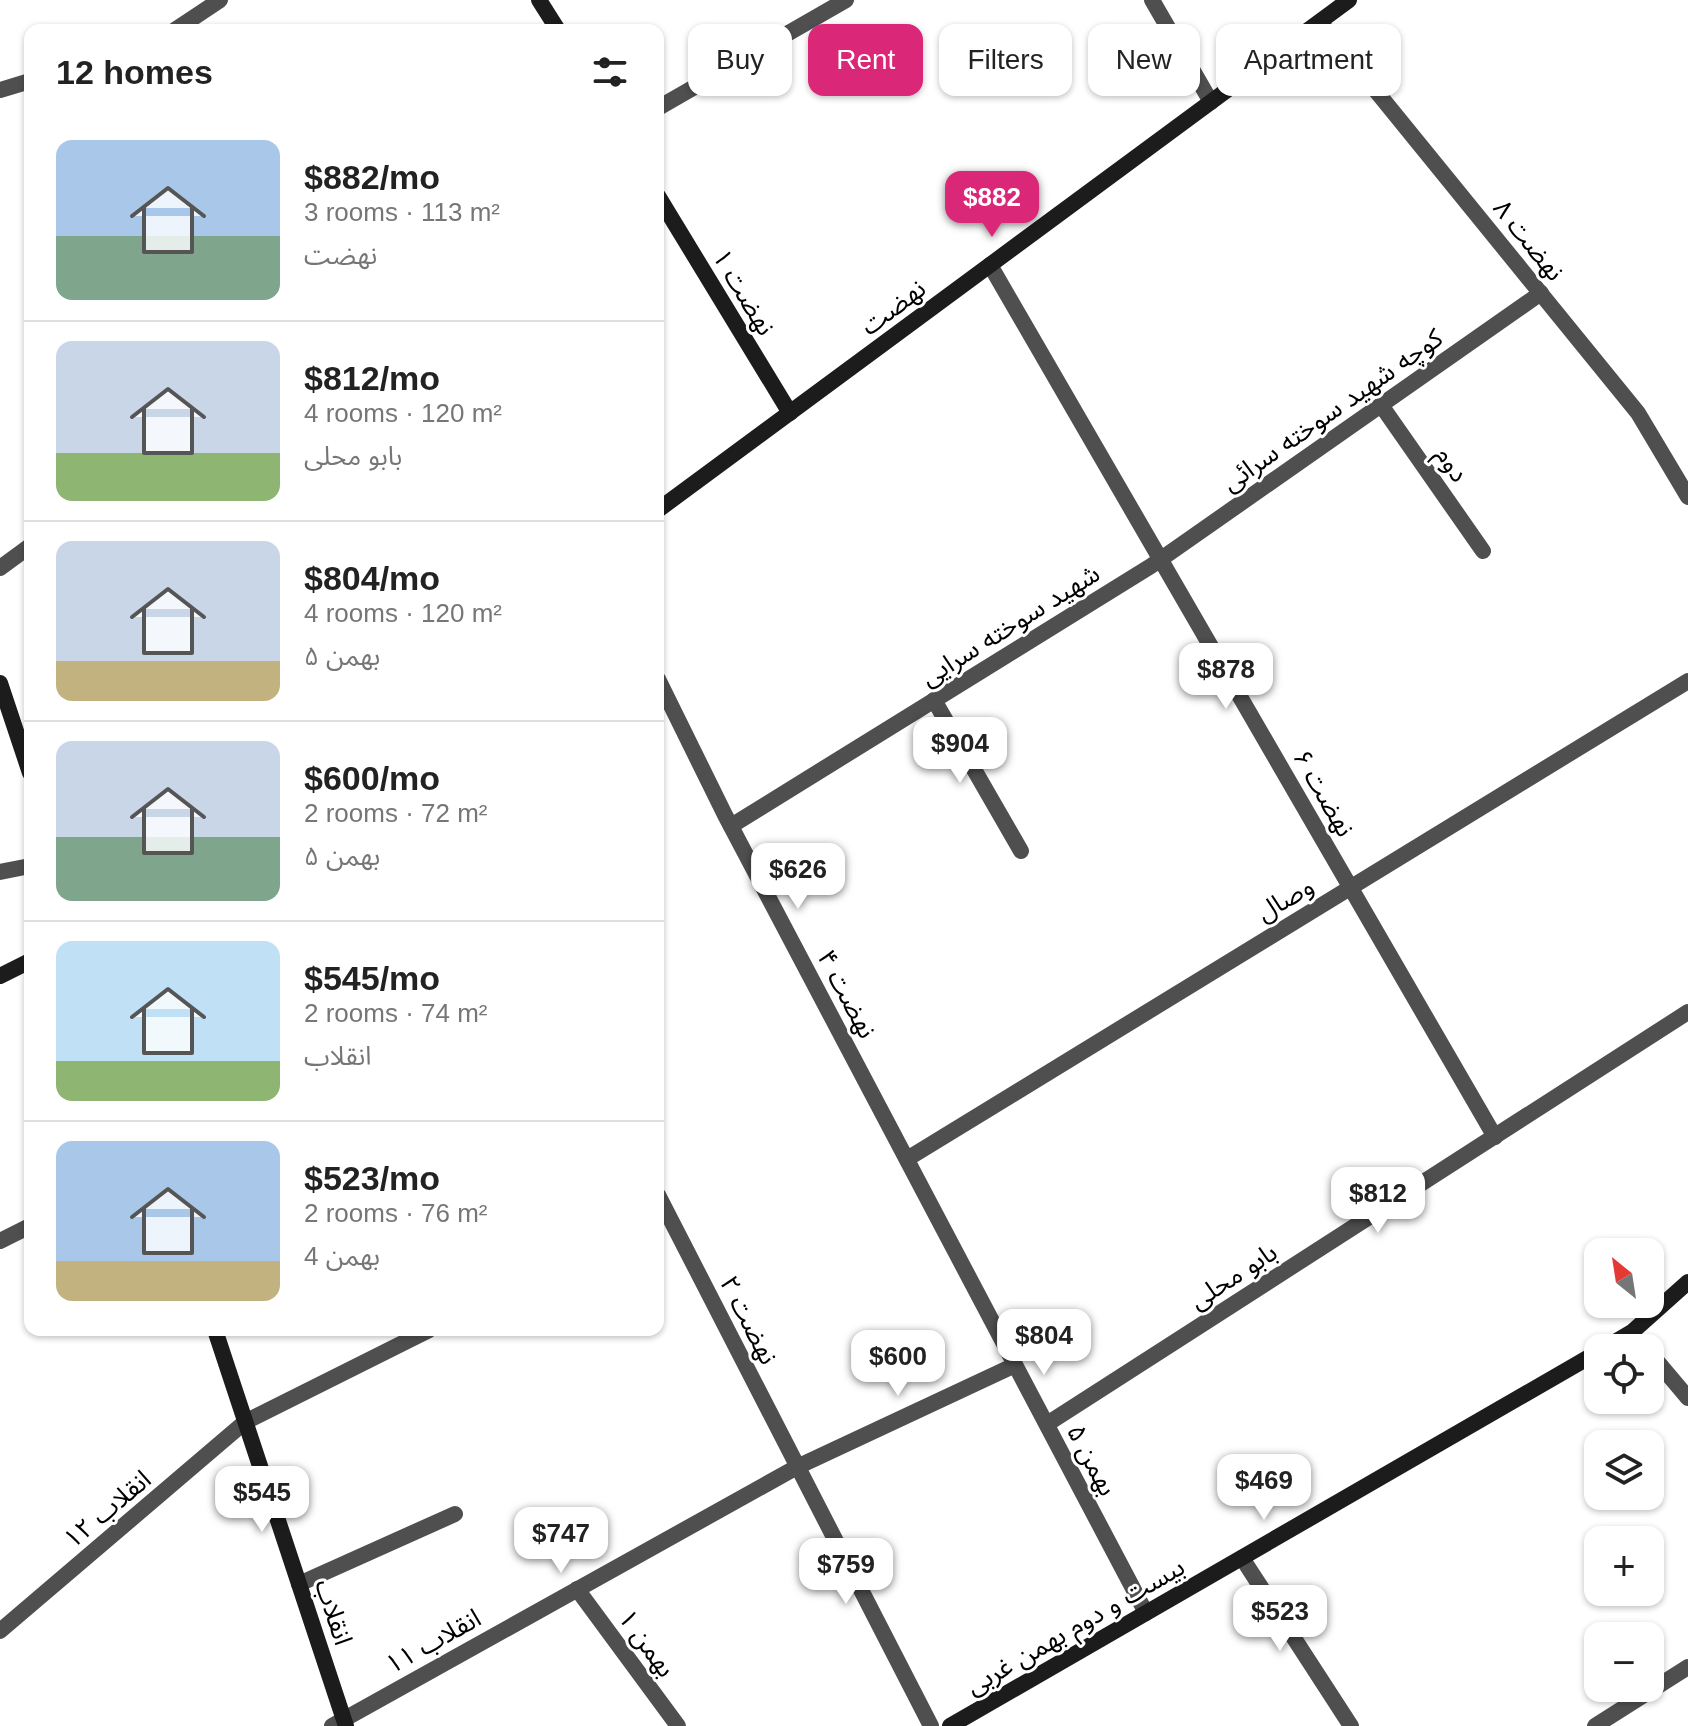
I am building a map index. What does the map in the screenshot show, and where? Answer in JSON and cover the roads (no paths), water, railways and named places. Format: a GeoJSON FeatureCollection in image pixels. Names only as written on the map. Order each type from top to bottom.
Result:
{"type":"FeatureCollection","features":[{"type":"Feature","properties":{"kind":"street"},"geometry":{"type":"LineString","coordinates":[[184,24],[220,0]]}},
{"type":"Feature","properties":{"kind":"street"},"geometry":{"type":"LineString","coordinates":[[539,0],[554,24]]}},
{"type":"Feature","properties":{"kind":"street"},"geometry":{"type":"LineString","coordinates":[[664,105],[846,0]]}},
{"type":"Feature","properties":{"kind":"street"},"geometry":{"type":"LineString","coordinates":[[1152,0],[1211,102]]}},
{"type":"Feature","properties":{"kind":"street","name":"نهضت"},"geometry":{"type":"LineString","coordinates":[[664,506],[1349,0]]}},
{"type":"Feature","properties":{"kind":"street","name":"۸ نهضت"},"geometry":{"type":"LineString","coordinates":[[1320,22],[1638,413],[1688,497]]}},
{"type":"Feature","properties":{"kind":"street"},"geometry":{"type":"LineString","coordinates":[[0,90],[24,83]]}},
{"type":"Feature","properties":{"kind":"street","name":"۱ نهضت"},"geometry":{"type":"LineString","coordinates":[[664,206],[790,413]]}},
{"type":"Feature","properties":{"kind":"street","name":"۶ نهضت"},"geometry":{"type":"LineString","coordinates":[[990,265],[1156,562],[1351,887],[1495,1137]]}},
{"type":"Feature","properties":{"kind":"street","name":"کوچه شهید سوخته سرائی"},"geometry":{"type":"LineString","coordinates":[[1156,562],[1541,293]]}},
{"type":"Feature","properties":{"kind":"street","name":"دوم"},"geometry":{"type":"LineString","coordinates":[[1381,405],[1483,551]]}},
{"type":"Feature","properties":{"kind":"street"},"geometry":{"type":"LineString","coordinates":[[0,568],[24,550]]}},
{"type":"Feature","properties":{"kind":"street","name":"شهید سوخته سرایی"},"geometry":{"type":"LineString","coordinates":[[731,826],[1156,562]]}},
{"type":"Feature","properties":{"kind":"street","name":"وصال"},"geometry":{"type":"LineString","coordinates":[[907,1159],[1688,681]]}},
{"type":"Feature","properties":{"kind":"street"},"geometry":{"type":"LineString","coordinates":[[0,683],[24,755]]}},
{"type":"Feature","properties":{"kind":"street","name":"۴ نهضت"},"geometry":{"type":"LineString","coordinates":[[664,691],[731,826],[907,1159]]}},
{"type":"Feature","properties":{"kind":"street"},"geometry":{"type":"LineString","coordinates":[[934,700],[1021,851]]}},
{"type":"Feature","properties":{"kind":"street"},"geometry":{"type":"LineString","coordinates":[[0,872],[24,867]]}},
{"type":"Feature","properties":{"kind":"street"},"geometry":{"type":"LineString","coordinates":[[0,976],[24,964]]}},
{"type":"Feature","properties":{"kind":"street","name":"بابو محلی"},"geometry":{"type":"LineString","coordinates":[[1047,1424],[1688,1012]]}},
{"type":"Feature","properties":{"kind":"street","name":"۵ بهمن"},"geometry":{"type":"LineString","coordinates":[[907,1159],[1146,1613]]}},
{"type":"Feature","properties":{"kind":"street","name":"۲ نهضت"},"geometry":{"type":"LineString","coordinates":[[664,1207],[931,1726]]}},
{"type":"Feature","properties":{"kind":"street"},"geometry":{"type":"LineString","coordinates":[[0,1241],[24,1229]]}},
{"type":"Feature","properties":{"kind":"street"},"geometry":{"type":"LineString","coordinates":[[1629,1334],[1688,1282]]}},
{"type":"Feature","properties":{"kind":"street","name":"انقلاب"},"geometry":{"type":"LineString","coordinates":[[217,1336],[299,1584],[341,1723]]}},
{"type":"Feature","properties":{"kind":"street","name":"۱۲ انقلاب"},"geometry":{"type":"LineString","coordinates":[[0,1631],[245,1422],[417,1336]]}},
{"type":"Feature","properties":{"kind":"street","name":"بیست و دوم بهمن غربی"},"geometry":{"type":"LineString","coordinates":[[950,1726],[1584,1360]]}},
{"type":"Feature","properties":{"kind":"street","name":"۱۱ انقلاب"},"geometry":{"type":"LineString","coordinates":[[341,1723],[797,1467],[1015,1365]]}},
{"type":"Feature","properties":{"kind":"street"},"geometry":{"type":"LineString","coordinates":[[1664,1370],[1688,1398]]}},
{"type":"Feature","properties":{"kind":"street"},"geometry":{"type":"LineString","coordinates":[[299,1584],[455,1514]]}},
{"type":"Feature","properties":{"kind":"street"},"geometry":{"type":"LineString","coordinates":[[1242,1558],[1351,1726]]}},
{"type":"Feature","properties":{"kind":"street","name":"۱ بهمن"},"geometry":{"type":"LineString","coordinates":[[577,1589],[678,1726]]}},
{"type":"Feature","properties":{"kind":"street"},"geometry":{"type":"LineString","coordinates":[[1595,1726],[1688,1667]]}}]}
